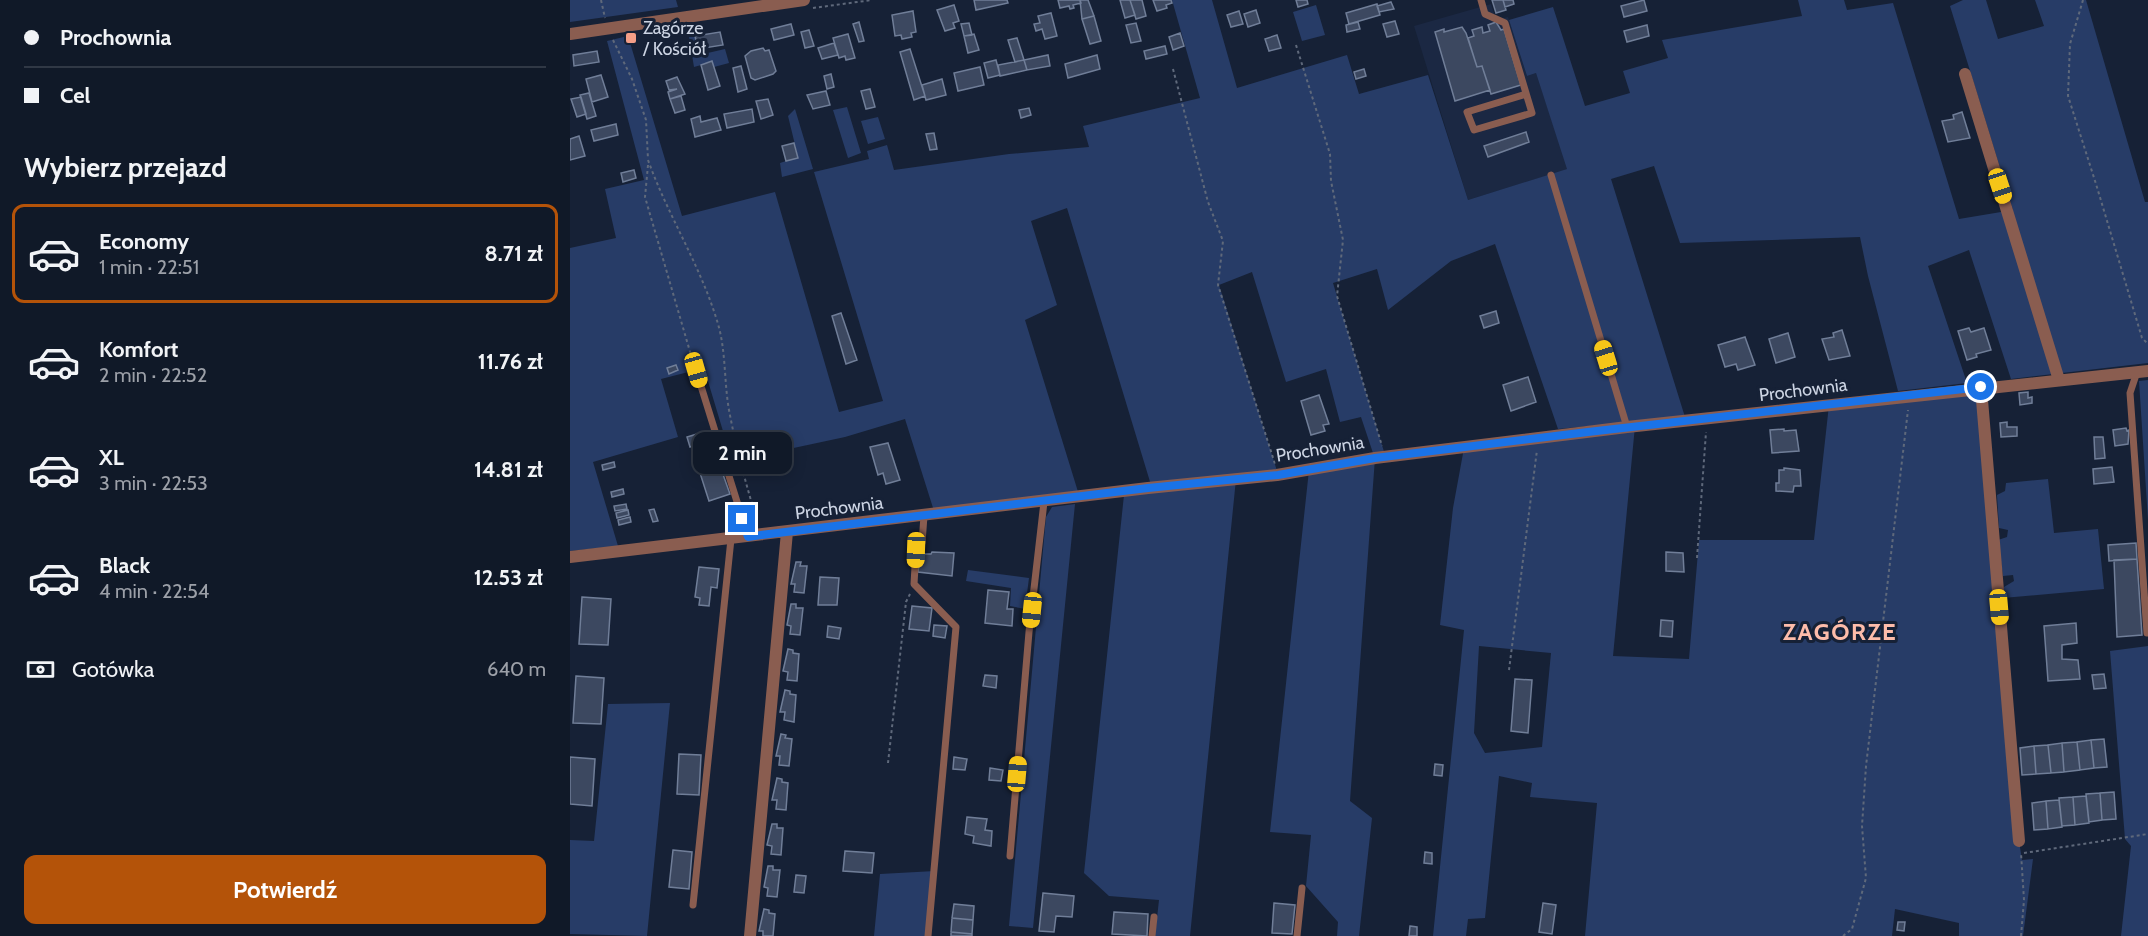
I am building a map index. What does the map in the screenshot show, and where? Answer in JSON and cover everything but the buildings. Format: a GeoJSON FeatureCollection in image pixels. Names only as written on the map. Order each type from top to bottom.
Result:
{"type":"FeatureCollection","features":[{"type":"Feature","properties":{"kind":"street"},"geometry":{"type":"LineString","coordinates":[[570,34],[804,0]]}},
{"type":"Feature","properties":{"kind":"street"},"geometry":{"type":"LineString","coordinates":[[1965,74],[2059,380]]}},
{"type":"Feature","properties":{"kind":"street","name":"Prochownia"},"geometry":{"type":"LineString","coordinates":[[570,557],[1148,488],[1278,475],[1385,458],[1627,427],[2143,371]]}},
{"type":"Feature","properties":{"kind":"street"},"geometry":{"type":"LineString","coordinates":[[1981,387],[2020,847]]}},
{"type":"Feature","properties":{"kind":"street"},"geometry":{"type":"LineString","coordinates":[[750,936],[787,532]]}},
{"type":"Feature","properties":{"kind":"lane"},"geometry":{"type":"LineString","coordinates":[[1481,0],[1485,14],[1505,23],[1532,113],[1474,130],[1467,112],[1526,94]]}},
{"type":"Feature","properties":{"kind":"lane"},"geometry":{"type":"LineString","coordinates":[[1551,175],[1627,427]]}},
{"type":"Feature","properties":{"kind":"lane"},"geometry":{"type":"LineString","coordinates":[[696,370],[755,536]]}},
{"type":"Feature","properties":{"kind":"lane"},"geometry":{"type":"LineString","coordinates":[[2143,371],[2130,393],[2147,633]]}},
{"type":"Feature","properties":{"kind":"lane"},"geometry":{"type":"LineString","coordinates":[[1010,856],[1029,632],[1044,502]]}},
{"type":"Feature","properties":{"kind":"lane"},"geometry":{"type":"LineString","coordinates":[[924,516],[922,543],[916,550],[914,584],[956,627],[928,936]]}},
{"type":"Feature","properties":{"kind":"lane"},"geometry":{"type":"LineString","coordinates":[[693,905],[731,539]]}},
{"type":"Feature","properties":{"kind":"lane"},"geometry":{"type":"LineString","coordinates":[[1297,936],[1302,888]]}},
{"type":"Feature","properties":{"kind":"lane"},"geometry":{"type":"LineString","coordinates":[[1152,936],[1154,917]]}},
{"type":"Feature","properties":{"kind":"path"},"geometry":{"type":"LineString","coordinates":[[601,0],[607,29],[632,79],[646,120],[648,174],[645,197],[696,370]]}},
{"type":"Feature","properties":{"kind":"path"},"geometry":{"type":"LineString","coordinates":[[2083,0],[2070,44],[2068,96],[2142,338],[2148,344]]}},
{"type":"Feature","properties":{"kind":"path"},"geometry":{"type":"LineString","coordinates":[[1296,45],[1330,154],[1331,181],[1343,240],[1337,296],[1385,458]]}},
{"type":"Feature","properties":{"kind":"path"},"geometry":{"type":"LineString","coordinates":[[1173,69],[1208,202],[1223,241],[1218,285],[1278,475]]}},
{"type":"Feature","properties":{"kind":"path"},"geometry":{"type":"LineString","coordinates":[[648,160],[659,191],[704,283],[719,328],[729,408],[755,536]]}},
{"type":"Feature","properties":{"kind":"path"},"geometry":{"type":"LineString","coordinates":[[1843,936],[1852,929],[1866,878],[1862,826],[1866,766],[1910,396]]}},
{"type":"Feature","properties":{"kind":"path"},"geometry":{"type":"LineString","coordinates":[[1697,558],[1706,420]]}},
{"type":"Feature","properties":{"kind":"path"},"geometry":{"type":"LineString","coordinates":[[1509,670],[1539,438]]}},
{"type":"Feature","properties":{"kind":"path"},"geometry":{"type":"LineString","coordinates":[[888,763],[906,602],[914,584]]}},
{"type":"Feature","properties":{"kind":"path"},"geometry":{"type":"LineString","coordinates":[[2021,936],[2024,900],[2020,847],[2148,834]]}},
{"type":"Feature","properties":{"kind":"shaded area"},"geometry":{"type":"Polygon","coordinates":[[[570,0],[676,0],[678,7],[570,22],[570,0]]]}},
{"type":"Feature","properties":{"kind":"shaded area"},"geometry":{"type":"Polygon","coordinates":[[[1172,0],[1212,0],[1237,88],[1347,55],[1359,94],[1428,75],[1468,200],[1567,169],[1536,73],[1527,76],[1509,20],[1553,7],[1585,106],[1630,93],[1623,71],[1668,58],[1662,40],[1802,16],[1798,0],[1844,0],[1847,10],[1893,3],[1959,219],[2013,210],[1950,6],[1963,0],[1986,0],[1998,39],[2044,26],[2035,0],[2086,0],[2145,202],[2148,202],[2148,363],[2011,379],[1969,250],[1928,266],[1967,383],[1898,391],[1860,237],[1680,243],[1654,166],[1611,179],[1685,417],[1558,429],[1495,244],[1451,261],[1388,310],[1377,269],[1333,283],[1385,455],[1374,456],[1361,417],[1340,422],[1326,369],[1286,382],[1252,272],[1219,285],[1277,471],[1151,485],[1067,208],[1031,221],[1057,305],[1025,320],[1079,495],[934,511],[905,419],[845,437],[732,461],[704,368],[661,379],[678,437],[593,462],[618,546],[570,551],[570,248],[616,238],[605,189],[644,180],[607,41],[628,36],[682,216],[775,192],[839,412],[883,401],[814,172],[869,159],[867,151],[887,145],[894,170],[1009,154],[1089,147],[1083,126],[1200,98],[1172,0]]]}},
{"type":"Feature","properties":{"kind":"shaded area"},"geometry":{"type":"Polygon","coordinates":[[[1491,4],[1496,20],[1508,17],[1527,76],[1536,73],[1568,169],[1468,200],[1414,26],[1491,4]]]}},
{"type":"Feature","properties":{"kind":"shaded area"},"geometry":{"type":"Polygon","coordinates":[[[1316,5],[1325,35],[1302,41],[1293,12],[1316,5]]]}},
{"type":"Feature","properties":{"kind":"shaded area"},"geometry":{"type":"Polygon","coordinates":[[[695,36],[699,55],[725,49],[729,63],[714,67],[712,62],[694,67],[689,37],[695,36]]]}},
{"type":"Feature","properties":{"kind":"shaded area"},"geometry":{"type":"Polygon","coordinates":[[[847,107],[861,153],[848,158],[833,110],[847,107]]]}},
{"type":"Feature","properties":{"kind":"shaded area"},"geometry":{"type":"Polygon","coordinates":[[[795,109],[813,169],[782,177],[780,163],[798,157],[788,116],[795,109]]]}},
{"type":"Feature","properties":{"kind":"shaded area"},"geometry":{"type":"Polygon","coordinates":[[[878,117],[885,139],[868,144],[861,121],[878,117]]]}},
{"type":"Feature","properties":{"kind":"shaded area"},"geometry":{"type":"Polygon","coordinates":[[[2148,380],[2148,520],[2139,381],[2148,380]]]}},
{"type":"Feature","properties":{"kind":"shaded area"},"geometry":{"type":"Polygon","coordinates":[[[1981,388],[2019,841],[2022,860],[2033,859],[2023,936],[1959,936],[1959,923],[1895,909],[1892,936],[1585,936],[1597,803],[1530,797],[1532,783],[1499,776],[1485,918],[1468,919],[1466,936],[1433,936],[1464,630],[1440,625],[1453,508],[1464,448],[1635,426],[1613,656],[1689,659],[1699,540],[1814,540],[1829,405],[1981,388]],[[1479,646],[1474,733],[1485,753],[1542,747],[1551,653],[1479,646]]]}},
{"type":"Feature","properties":{"kind":"shaded area"},"geometry":{"type":"Polygon","coordinates":[[[1375,458],[1350,801],[1372,818],[1359,936],[1337,936],[1338,922],[1306,886],[1311,835],[1270,832],[1309,470],[1375,458]]]}},
{"type":"Feature","properties":{"kind":"shaded area"},"geometry":{"type":"Polygon","coordinates":[[[1236,479],[1190,936],[1155,936],[1159,900],[1109,896],[1084,873],[1124,495],[1236,479]]]}},
{"type":"Feature","properties":{"kind":"shaded area"},"geometry":{"type":"Polygon","coordinates":[[[2048,479],[2054,533],[2098,529],[2104,589],[2003,598],[2004,587],[2014,581],[2013,575],[2003,576],[1998,540],[2007,537],[2008,530],[1999,528],[1997,495],[2005,491],[2006,483],[2048,479]]]}},
{"type":"Feature","properties":{"kind":"shaded area"},"geometry":{"type":"Polygon","coordinates":[[[1075,504],[1033,928],[1009,926],[1046,517],[1052,507],[1075,504]]]}},
{"type":"Feature","properties":{"kind":"shaded area"},"geometry":{"type":"Polygon","coordinates":[[[968,570],[1029,578],[1025,609],[1010,606],[1011,588],[966,581],[968,570]]]}},
{"type":"Feature","properties":{"kind":"shaded area"},"geometry":{"type":"Polygon","coordinates":[[[2148,646],[2148,936],[2121,936],[2131,846],[2125,839],[2110,651],[2148,646]]]}},
{"type":"Feature","properties":{"kind":"shaded area"},"geometry":{"type":"Polygon","coordinates":[[[670,703],[647,936],[570,934],[570,840],[594,841],[608,704],[670,703]]]}},
{"type":"Feature","properties":{"kind":"shaded area"},"geometry":{"type":"Polygon","coordinates":[[[935,871],[925,936],[874,936],[880,874],[935,871]]]}},
{"type":"Feature","properties":{"kind":"place","name":"Zagórze / Kościół"},"geometry":{"type":"Point","coordinates":[631,38]}},
{"type":"Feature","properties":{"kind":"district","name":"ZAGÓRZE"},"geometry":{"type":"Point","coordinates":[1840,632]}},
{"type":"Feature","properties":{"kind":"route"},"geometry":{"type":"LineString","coordinates":[[742,519],[748,537],[1148,488],[1278,475],[1375,458],[1635,426],[1706,420],[1981,387]]}}]}
